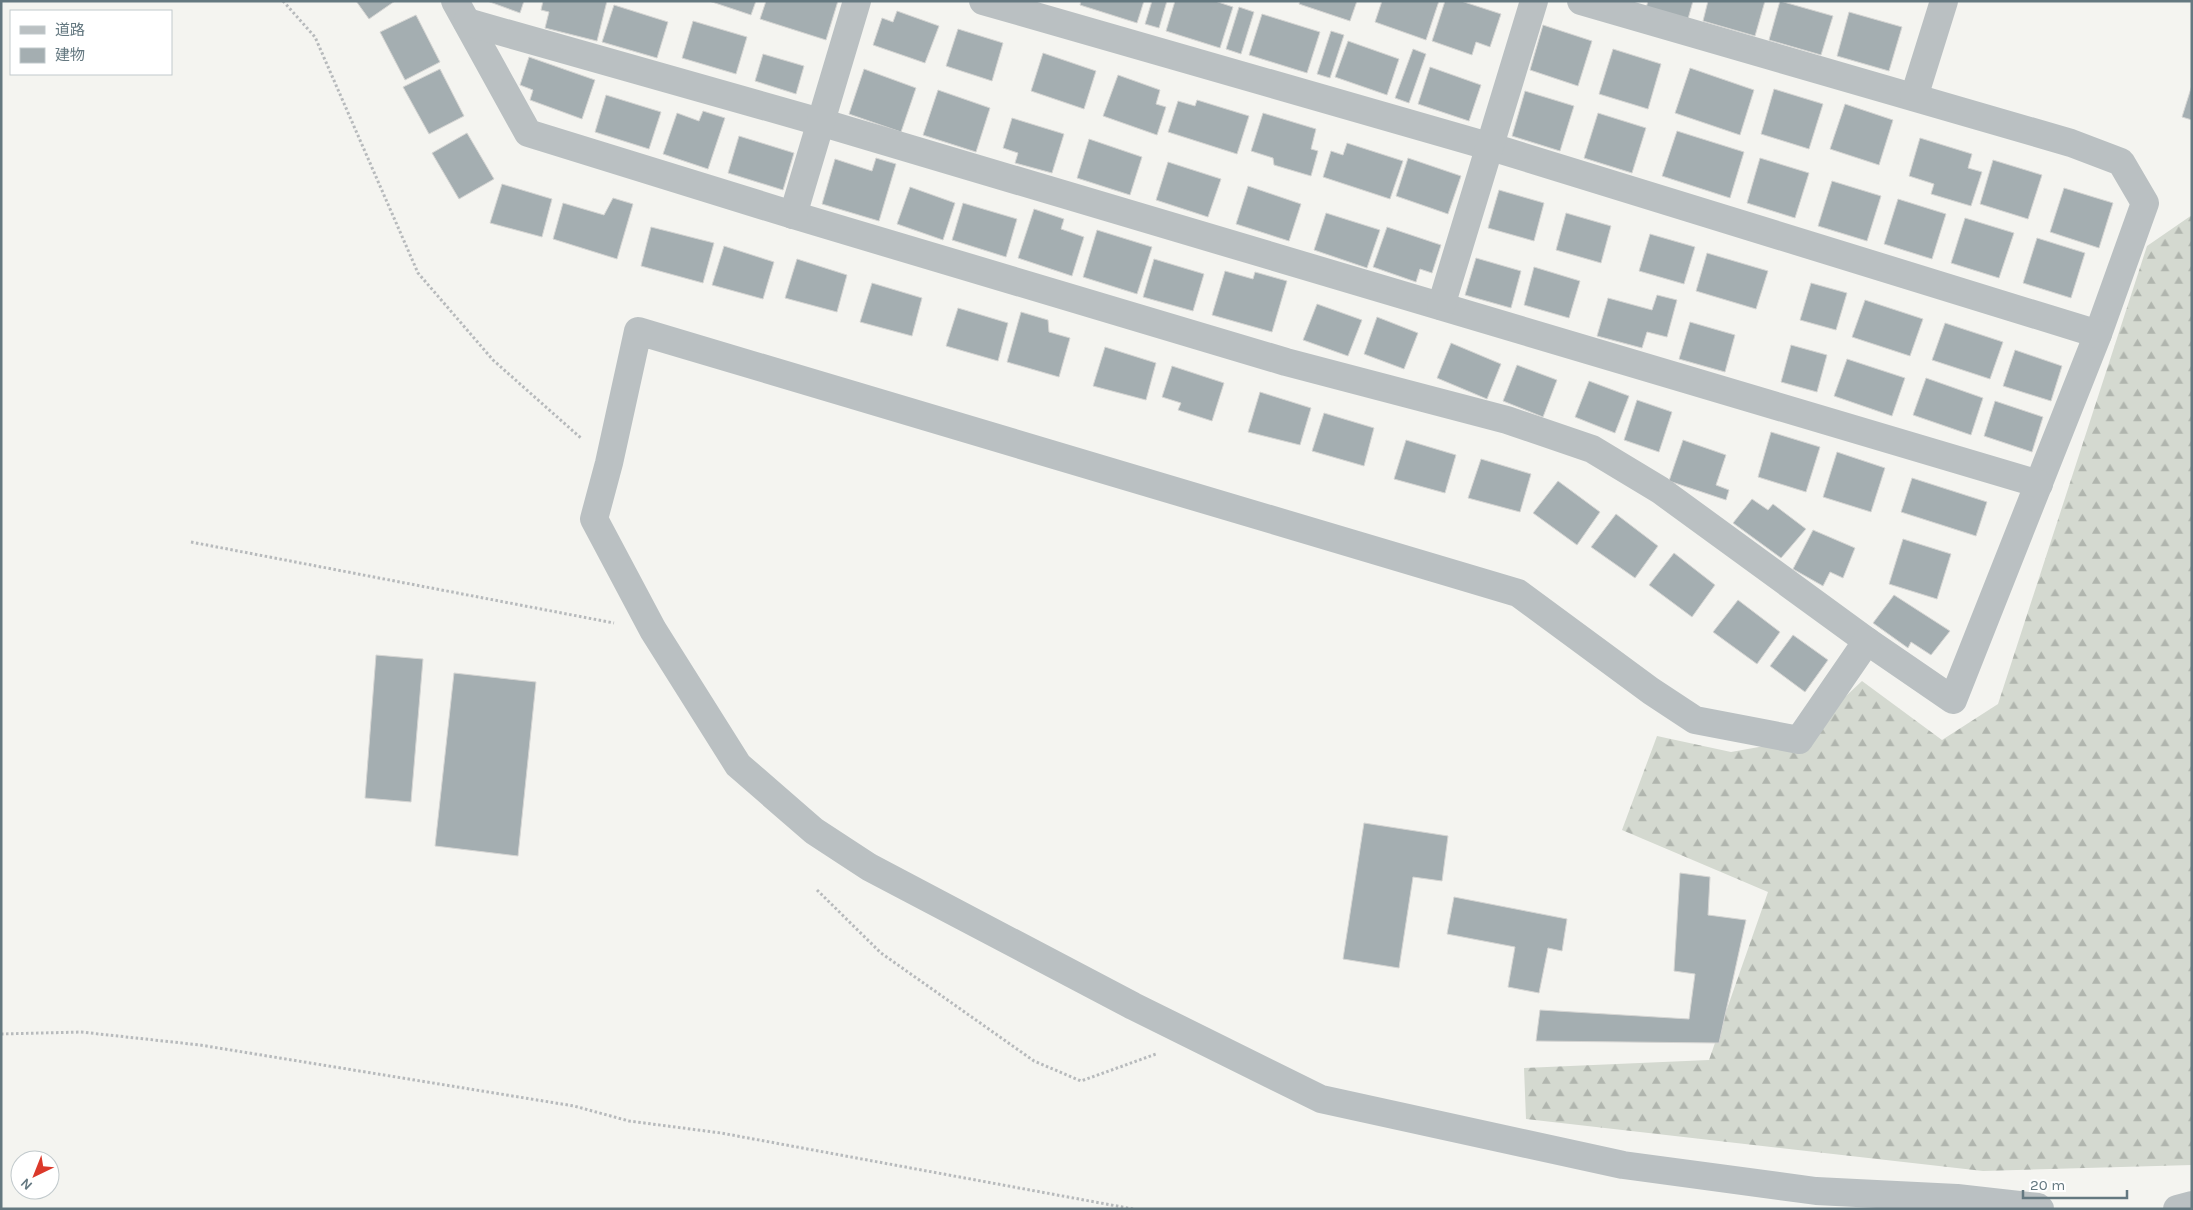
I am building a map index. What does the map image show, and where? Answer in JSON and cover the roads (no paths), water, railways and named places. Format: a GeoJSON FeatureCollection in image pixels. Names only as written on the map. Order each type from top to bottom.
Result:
{"type":"FeatureCollection","features":[{"type":"Feature","properties":{"kind":"street"},"geometry":{"type":"LineString","coordinates":[[793,215],[857,1]]}},
{"type":"Feature","properties":{"kind":"street"},"geometry":{"type":"LineString","coordinates":[[983,1],[1488,146],[2098,334]]}},
{"type":"Feature","properties":{"kind":"street"},"geometry":{"type":"LineString","coordinates":[[1441,306],[1488,146],[1534,1]]}},
{"type":"Feature","properties":{"kind":"street"},"geometry":{"type":"LineString","coordinates":[[461,12],[528,133],[793,215],[1286,362],[1507,420],[1592,449],[1660,490],[1867,641],[1953,700],[2098,334],[2145,204],[2121,162],[2070,143],[1581,1]]}},
{"type":"Feature","properties":{"kind":"street"},"geometry":{"type":"LineString","coordinates":[[1914,97],[1944,1]]}},
{"type":"Feature","properties":{"kind":"street"},"geometry":{"type":"LineString","coordinates":[[461,12],[820,122],[2039,484]]}},
{"type":"Feature","properties":{"kind":"street"},"geometry":{"type":"LineString","coordinates":[[1867,641],[1799,740],[1695,720],[1651,691],[1518,593],[638,331],[609,462],[594,519],[653,630],[738,765],[814,831],[868,867],[1321,1099],[1623,1165],[1816,1191],[1957,1198],[2038,1207],[2040,1209]]}},
{"type":"Feature","properties":{"kind":"street"},"geometry":{"type":"LineString","coordinates":[[2177,1209],[2192,1205]]}}]}
